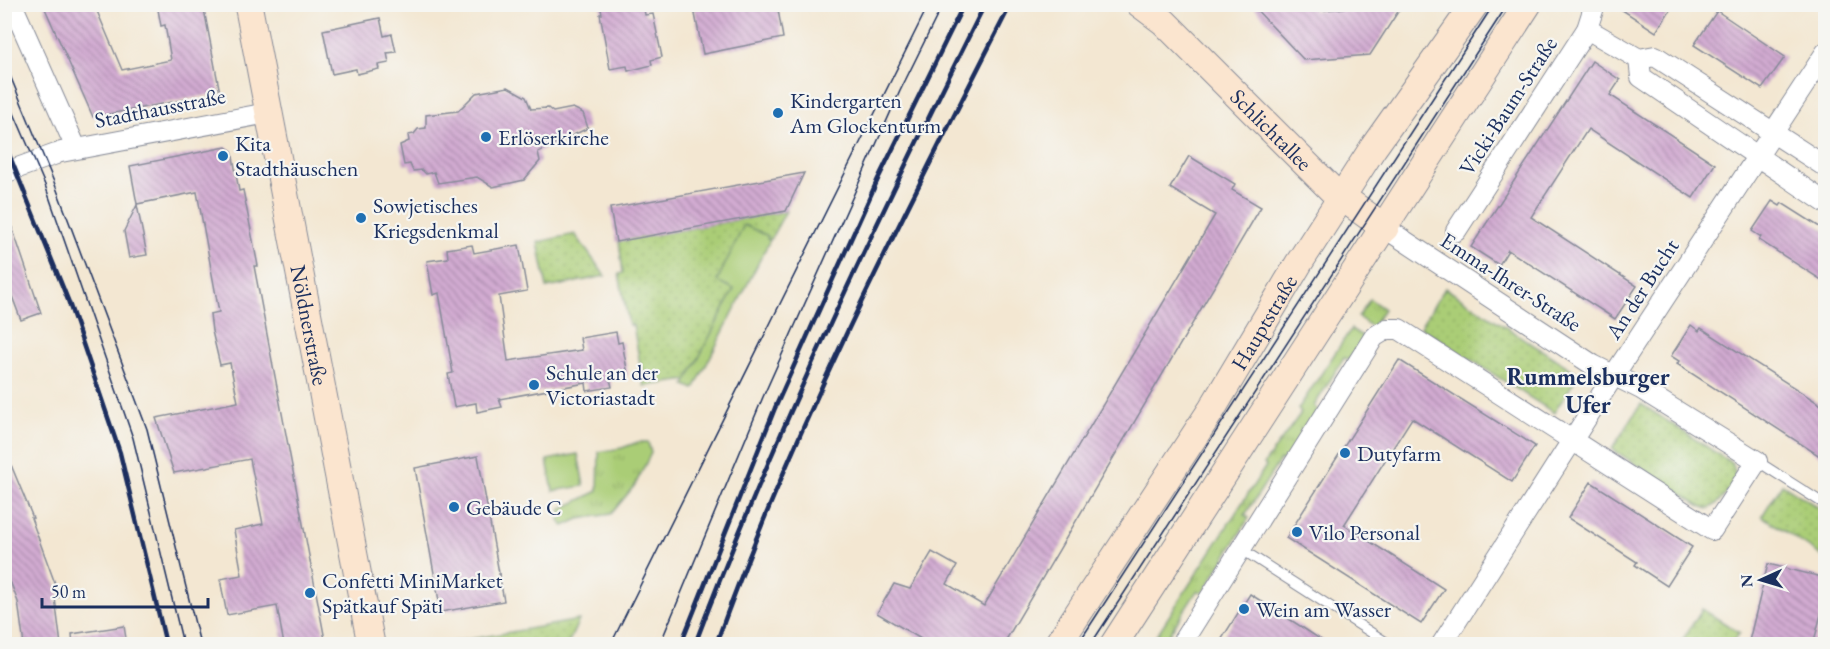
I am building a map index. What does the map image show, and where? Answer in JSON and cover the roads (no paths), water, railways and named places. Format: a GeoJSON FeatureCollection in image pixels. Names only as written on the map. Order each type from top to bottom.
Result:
{"type":"FeatureCollection","features":[{"type":"Feature","properties":{"kind":"main road","name":"Nöldnerstraße"},"geometry":{"type":"LineString","coordinates":[[248,4],[371,645]]}},
{"type":"Feature","properties":{"kind":"main road","name":"Schlichtallee"},"geometry":{"type":"LineString","coordinates":[[1140,4],[1159,13],[1342,198],[1386,228]]}},
{"type":"Feature","properties":{"kind":"main road","name":"Hauptstraße"},"geometry":{"type":"LineString","coordinates":[[1058,645],[1212,409],[1373,148],[1476,4]]}},
{"type":"Feature","properties":{"kind":"main road"},"geometry":{"type":"LineString","coordinates":[[1114,645],[1386,228],[1528,4]]}},
{"type":"Feature","properties":{"kind":"street"},"geometry":{"type":"LineString","coordinates":[[12,4],[64,151]]}},
{"type":"Feature","properties":{"kind":"street","name":"Vicki-Baum-Straße"},"geometry":{"type":"LineString","coordinates":[[1456,231],[1587,29],[1595,4]]}},
{"type":"Feature","properties":{"kind":"street"},"geometry":{"type":"LineString","coordinates":[[1587,29],[1639,59],[1655,56],[1826,167]]}},
{"type":"Feature","properties":{"kind":"street","name":"An der Bucht"},"geometry":{"type":"LineString","coordinates":[[1442,645],[1614,375],[1826,52]]}},
{"type":"Feature","properties":{"kind":"street"},"geometry":{"type":"LineString","coordinates":[[1639,59],[1641,77],[1826,202]]}},
{"type":"Feature","properties":{"kind":"street","name":"Stadthausstraße"},"geometry":{"type":"LineString","coordinates":[[4,173],[64,151],[268,112]]}},
{"type":"Feature","properties":{"kind":"street","name":"Emma-Ihrer-Straße"},"geometry":{"type":"LineString","coordinates":[[1386,228],[1496,303],[1593,365],[1641,389],[1757,461]]}},
{"type":"Feature","properties":{"kind":"street"},"geometry":{"type":"LineString","coordinates":[[1181,645],[1374,337],[1387,329],[1399,329],[1712,530],[1757,461]]}},
{"type":"Feature","properties":{"kind":"lane","name":"Emma-Ihrer-Straße"},"geometry":{"type":"LineString","coordinates":[[1757,461],[1826,506]]}},
{"type":"Feature","properties":{"kind":"lane"},"geometry":{"type":"LineString","coordinates":[[1241,549],[1389,645]]}},
{"type":"Feature","properties":{"kind":"tram line"},"geometry":{"type":"LineString","coordinates":[[611,644],[929,4]]}},
{"type":"Feature","properties":{"kind":"tram line"},"geometry":{"type":"LineString","coordinates":[[660,644],[763,397],[900,91],[943,4]]}},
{"type":"Feature","properties":{"kind":"tram line"},"geometry":{"type":"LineString","coordinates":[[1078,644],[1494,4]]}},
{"type":"Feature","properties":{"kind":"tram line"},"geometry":{"type":"LineString","coordinates":[[1091,644],[1508,4]]}},
{"type":"Feature","properties":{"kind":"tram line"},"geometry":{"type":"LineString","coordinates":[[4,61],[54,182],[147,429],[200,644]]}},
{"type":"Feature","properties":{"kind":"tram line"},"geometry":{"type":"LineString","coordinates":[[4,90],[45,185],[133,438],[183,644]]}},
{"type":"Feature","properties":{"kind":"railway"},"geometry":{"type":"LineString","coordinates":[[681,644],[775,408],[878,179],[964,4]]}},
{"type":"Feature","properties":{"kind":"railway"},"geometry":{"type":"LineString","coordinates":[[695,644],[761,481],[832,321],[985,4]]}},
{"type":"Feature","properties":{"kind":"railway"},"geometry":{"type":"LineString","coordinates":[[716,644],[780,480],[816,399],[891,240],[1011,4]]}},
{"type":"Feature","properties":{"kind":"railway"},"geometry":{"type":"LineString","coordinates":[[4,142],[68,300],[120,453],[166,644]]}},
{"type":"Feature","properties":{"kind":"place","name":"Kindergarten Am Glockenturm"},"geometry":{"type":"Point","coordinates":[778,113]}},
{"type":"Feature","properties":{"kind":"place","name":"Erlöserkirche"},"geometry":{"type":"Point","coordinates":[486,137]}},
{"type":"Feature","properties":{"kind":"place","name":"Kita Stadthäuschen"},"geometry":{"type":"Point","coordinates":[223,156]}},
{"type":"Feature","properties":{"kind":"place","name":"Sowjetisches Kriegsdenkmal"},"geometry":{"type":"Point","coordinates":[361,218]}},
{"type":"Feature","properties":{"kind":"place","name":"Schule an der Victoriastadt"},"geometry":{"type":"Point","coordinates":[534,385]}},
{"type":"Feature","properties":{"kind":"place","name":"Dutyfarm"},"geometry":{"type":"Point","coordinates":[1345,453]}},
{"type":"Feature","properties":{"kind":"place","name":"Gebäude C"},"geometry":{"type":"Point","coordinates":[454,507]}},
{"type":"Feature","properties":{"kind":"place","name":"Vilo Personal"},"geometry":{"type":"Point","coordinates":[1297,532]}},
{"type":"Feature","properties":{"kind":"place","name":"Confetti MiniMarket Spätkauf Späti"},"geometry":{"type":"Point","coordinates":[310,593]}},
{"type":"Feature","properties":{"kind":"place","name":"Wein am Wasser"},"geometry":{"type":"Point","coordinates":[1244,609]}},
{"type":"Feature","properties":{"kind":"district","name":"Rummelsburger Ufer"},"geometry":{"type":"Point","coordinates":[1588,390]}}]}
